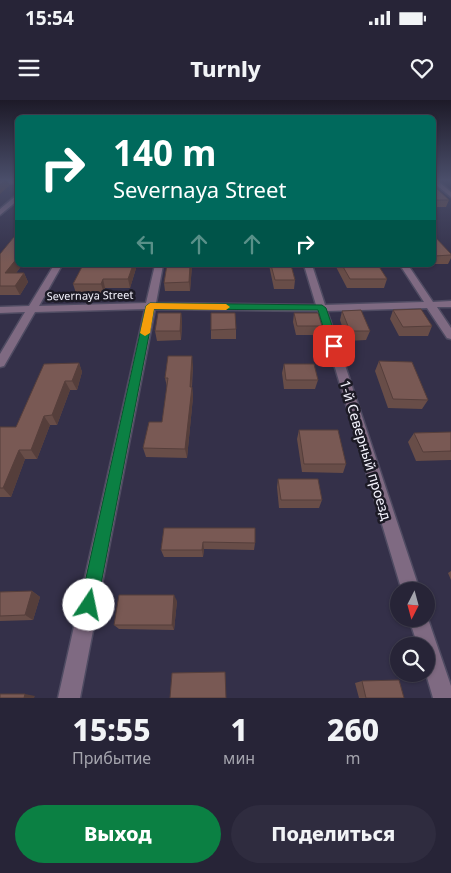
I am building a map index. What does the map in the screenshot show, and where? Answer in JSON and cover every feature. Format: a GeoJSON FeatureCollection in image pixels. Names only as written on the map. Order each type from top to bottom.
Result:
{"type":"FeatureCollection","features":[{"type":"Feature","properties":{"kind":"street"},"geometry":{"type":"LineString","coordinates":[[0,363],[57,267]]}},
{"type":"Feature","properties":{"kind":"street"},"geometry":{"type":"LineString","coordinates":[[69,698],[159,267]]}},
{"type":"Feature","properties":{"kind":"street","name":"1-й Северный проезд"},"geometry":{"type":"LineString","coordinates":[[309,267],[408,582]]}},
{"type":"Feature","properties":{"kind":"street"},"geometry":{"type":"LineString","coordinates":[[405,267],[451,336]]}},
{"type":"Feature","properties":{"kind":"street","name":"Severnaya Street"},"geometry":{"type":"LineString","coordinates":[[0,310],[150,306],[322,308],[451,304]]}},
{"type":"Feature","properties":{"kind":"street"},"geometry":{"type":"LineString","coordinates":[[422,628],[444,698]]}},
{"type":"Feature","properties":{"kind":"building"},"geometry":{"type":"Polygon","coordinates":[[[15,236],[15,261],[5,273],[24,273],[15,286],[0,286],[0,254],[15,236]]]}},
{"type":"Feature","properties":{"kind":"building"},"geometry":{"type":"Polygon","coordinates":[[[436,238],[451,254],[436,256],[436,238]]]}},
{"type":"Feature","properties":{"kind":"building"},"geometry":{"type":"Polygon","coordinates":[[[82,267],[132,267],[128,279],[103,279],[101,284],[73,284],[82,267]]]}},
{"type":"Feature","properties":{"kind":"building"},"geometry":{"type":"Polygon","coordinates":[[[167,267],[190,267],[189,282],[164,283],[167,267]]]}},
{"type":"Feature","properties":{"kind":"building"},"geometry":{"type":"Polygon","coordinates":[[[272,267],[292,267],[295,280],[275,280],[272,267]]]}},
{"type":"Feature","properties":{"kind":"building"},"geometry":{"type":"Polygon","coordinates":[[[343,267],[379,267],[387,279],[350,279],[343,267]]]}},
{"type":"Feature","properties":{"kind":"building"},"geometry":{"type":"Polygon","coordinates":[[[421,309],[432,326],[403,327],[393,310],[421,309]]]}},
{"type":"Feature","properties":{"kind":"building"},"geometry":{"type":"Polygon","coordinates":[[[361,310],[370,331],[350,331],[342,311],[361,310]]]}},
{"type":"Feature","properties":{"kind":"building"},"geometry":{"type":"Polygon","coordinates":[[[158,313],[181,313],[180,331],[155,331],[158,313]]]}},
{"type":"Feature","properties":{"kind":"building"},"geometry":{"type":"Polygon","coordinates":[[[211,313],[235,313],[236,329],[211,330],[211,313]]]}},
{"type":"Feature","properties":{"kind":"building"},"geometry":{"type":"Polygon","coordinates":[[[294,313],[318,313],[322,326],[297,326],[294,313]]]}},
{"type":"Feature","properties":{"kind":"building"},"geometry":{"type":"Polygon","coordinates":[[[168,356],[192,356],[190,387],[192,387],[185,449],[143,448],[149,422],[162,422],[168,378],[165,378],[168,356]]]}},
{"type":"Feature","properties":{"kind":"building"},"geometry":{"type":"Polygon","coordinates":[[[379,361],[412,362],[428,400],[393,399],[379,361]]]}},
{"type":"Feature","properties":{"kind":"building"},"geometry":{"type":"Polygon","coordinates":[[[79,363],[72,381],[65,381],[52,415],[44,416],[31,450],[19,450],[3,488],[0,488],[0,427],[16,427],[44,364],[79,363]]]}},
{"type":"Feature","properties":{"kind":"building"},"geometry":{"type":"Polygon","coordinates":[[[284,364],[314,364],[318,380],[286,380],[284,364]]]}},
{"type":"Feature","properties":{"kind":"building"},"geometry":{"type":"Polygon","coordinates":[[[299,430],[338,430],[346,464],[304,464],[299,430]]]}},
{"type":"Feature","properties":{"kind":"building"},"geometry":{"type":"Polygon","coordinates":[[[451,432],[451,451],[423,452],[414,433],[451,432]]]}},
{"type":"Feature","properties":{"kind":"building"},"geometry":{"type":"Polygon","coordinates":[[[278,479],[318,479],[322,500],[281,500],[278,479]]]}},
{"type":"Feature","properties":{"kind":"building"},"geometry":{"type":"Polygon","coordinates":[[[164,528],[255,528],[255,543],[203,542],[202,550],[161,550],[164,528]]]}},
{"type":"Feature","properties":{"kind":"building"},"geometry":{"type":"Polygon","coordinates":[[[32,591],[25,615],[0,616],[0,592],[32,591]]]}},
{"type":"Feature","properties":{"kind":"building"},"geometry":{"type":"Polygon","coordinates":[[[119,595],[174,595],[172,625],[114,625],[119,595]]]}},
{"type":"Feature","properties":{"kind":"building"},"geometry":{"type":"Polygon","coordinates":[[[225,672],[226,698],[170,698],[172,673],[225,672]]]}},
{"type":"Feature","properties":{"kind":"building"},"geometry":{"type":"Polygon","coordinates":[[[390,680],[390,682],[400,682],[404,698],[366,698],[362,681],[390,680]]]}},
{"type":"Feature","properties":{"kind":"building"},"geometry":{"type":"Polygon","coordinates":[[[0,694],[25,694],[24,698],[0,698],[0,694]]]}},
{"type":"Feature","properties":{"kind":"slow traffic"},"geometry":{"type":"LineString","coordinates":[[145,333],[150,306],[226,307]]}},
{"type":"Feature","properties":{"kind":"route"},"geometry":{"type":"LineString","coordinates":[[89,605],[150,306],[322,308],[334,346]]}}]}
